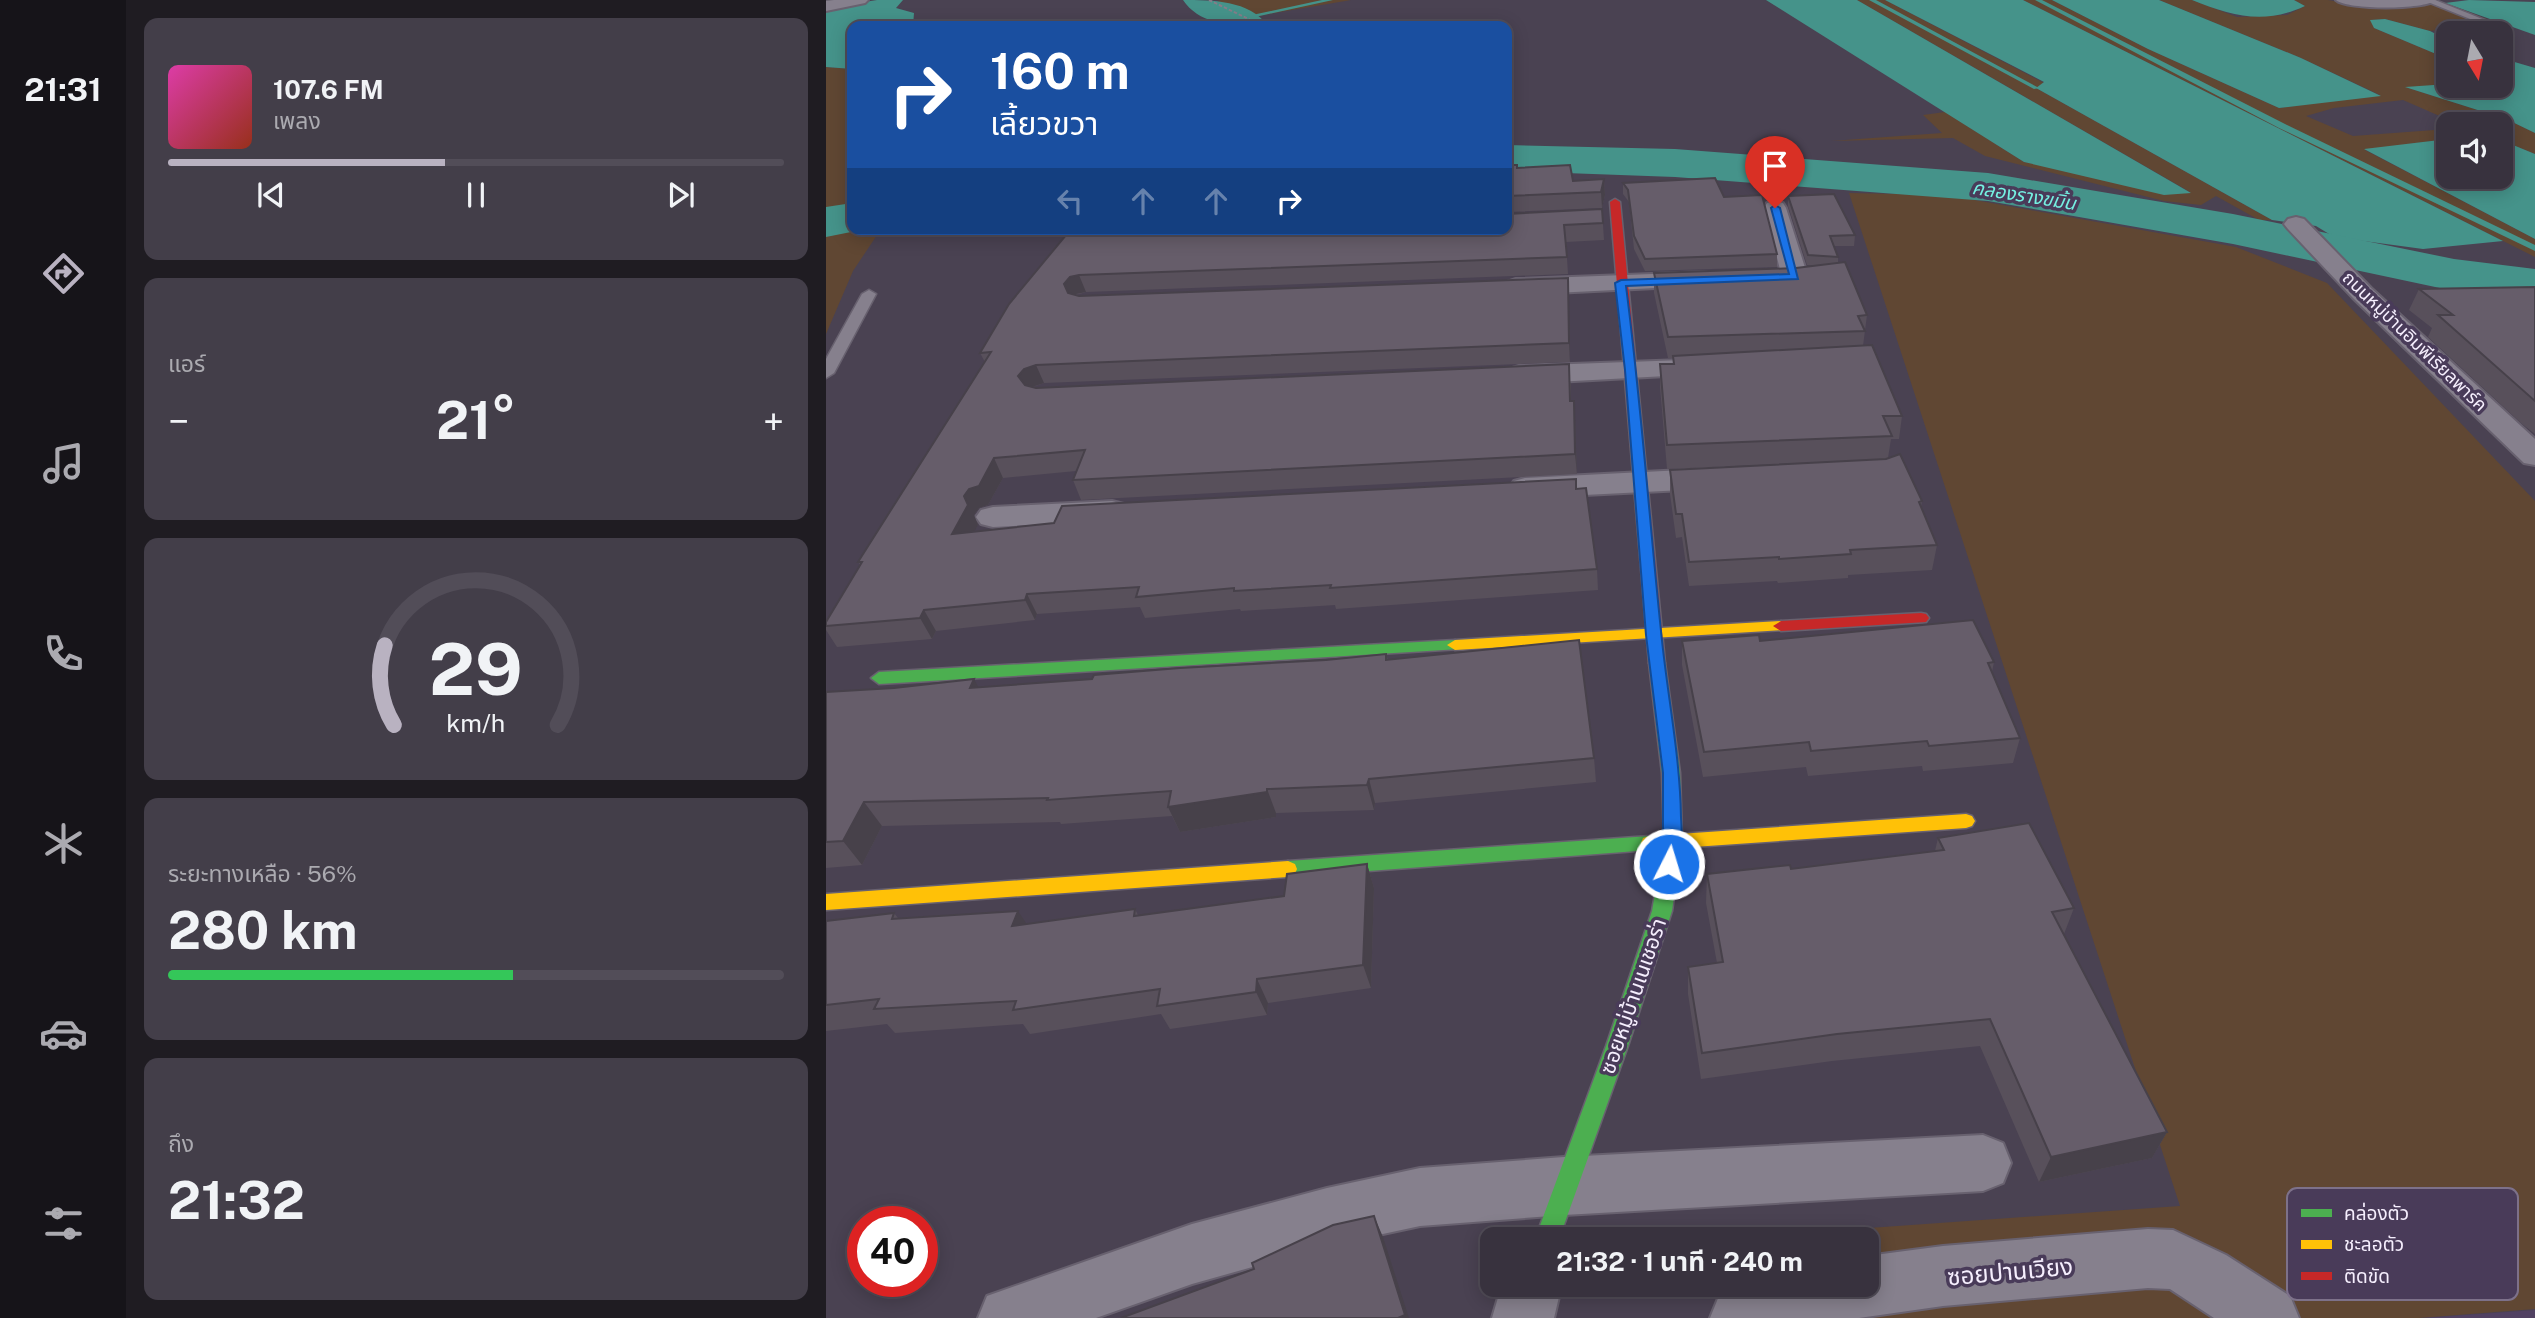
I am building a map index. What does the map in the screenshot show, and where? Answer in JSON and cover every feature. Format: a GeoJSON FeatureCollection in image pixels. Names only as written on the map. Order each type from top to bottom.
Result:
{"type":"FeatureCollection","features":[{"type":"Feature","properties":{"kind":"street"},"geometry":{"type":"LineString","coordinates":[[826,6],[860,0]]}},
{"type":"Feature","properties":{"kind":"street"},"geometry":{"type":"LineString","coordinates":[[2344,0],[2380,4],[2427,0]]}},
{"type":"Feature","properties":{"kind":"street"},"geometry":{"type":"LineString","coordinates":[[1768,278],[1807,276],[1775,208]]}},
{"type":"Feature","properties":{"kind":"street"},"geometry":{"type":"LineString","coordinates":[[1589,218],[1615,209]]}},
{"type":"Feature","properties":{"kind":"street","name":"ซอยหมู่บ้านเนเชอร่า"},"geometry":{"type":"LineString","coordinates":[[1550,1227],[1617,1046],[1662,911],[1673,841],[1671,773],[1653,635],[1615,209]]}},
{"type":"Feature","properties":{"kind":"street","name":"ถนนหมู่บ้านอิมพีเรียลพาร์ค"},"geometry":{"type":"LineString","coordinates":[[2296,224],[2362,293],[2535,456]]}},
{"type":"Feature","properties":{"kind":"street"},"geometry":{"type":"LineString","coordinates":[[1497,288],[1728,279]]}},
{"type":"Feature","properties":{"kind":"street"},"geometry":{"type":"LineString","coordinates":[[1495,376],[1737,366]]}},
{"type":"Feature","properties":{"kind":"street"},"geometry":{"type":"LineString","coordinates":[[1502,489],[1747,476]]}},
{"type":"Feature","properties":{"kind":"street"},"geometry":{"type":"LineString","coordinates":[[993,517],[1144,509]]}},
{"type":"Feature","properties":{"kind":"street"},"geometry":{"type":"LineString","coordinates":[[879,678],[1920,618]]}},
{"type":"Feature","properties":{"kind":"street"},"geometry":{"type":"LineString","coordinates":[[826,902],[1966,821]]}},
{"type":"Feature","properties":{"kind":"street"},"geometry":{"type":"LineString","coordinates":[[1009,1318],[1192,1254],[1326,1217],[1420,1197],[1564,1186],[1983,1163]]}},
{"type":"Feature","properties":{"kind":"street","name":"ซอยปานเวียง"},"geometry":{"type":"LineString","coordinates":[[1741,1318],[1765,1309],[1869,1285],[1966,1273],[2174,1260],[2269,1318]]}},
{"type":"Feature","properties":{"kind":"street"},"geometry":{"type":"LineString","coordinates":[[1523,1318],[1528,1297]]}},
{"type":"Feature","properties":{"kind":"lane"},"geometry":{"type":"LineString","coordinates":[[2427,0],[2480,21]]}},
{"type":"Feature","properties":{"kind":"lane"},"geometry":{"type":"LineString","coordinates":[[826,373],[869,294]]}},
{"type":"Feature","properties":{"kind":"path"},"geometry":{"type":"LineString","coordinates":[[1209,0],[1253,21]]}},
{"type":"Feature","properties":{"kind":"shaded area"},"geometry":{"type":"Polygon","coordinates":[[[877,0],[903,0],[896,8],[914,13],[913,21],[847,21],[847,69],[826,67],[826,8],[877,0]]]}},
{"type":"Feature","properties":{"kind":"shaded area"},"geometry":{"type":"Polygon","coordinates":[[[1221,0],[1351,0],[1251,17],[1217,1],[1221,0]]]}},
{"type":"Feature","properties":{"kind":"shaded area"},"geometry":{"type":"Polygon","coordinates":[[[1766,0],[1857,0],[2191,193],[2164,195],[2024,162],[1766,0]]]}},
{"type":"Feature","properties":{"kind":"shaded area"},"geometry":{"type":"Polygon","coordinates":[[[1857,0],[1885,0],[2044,83],[2036,88],[2272,220],[2259,220],[2216,196],[2201,205],[2164,201],[1985,156],[1953,138],[1831,141],[1942,133],[1923,115],[1945,112],[2024,162],[2190,192],[1857,0]]]}},
{"type":"Feature","properties":{"kind":"shaded area"},"geometry":{"type":"Polygon","coordinates":[[[1885,0],[2023,0],[2503,241],[2423,249],[2334,237],[2316,226],[2272,220],[2036,88],[2044,82],[1885,0]]]}},
{"type":"Feature","properties":{"kind":"shaded area"},"geometry":{"type":"Polygon","coordinates":[[[2023,0],[2052,0],[2148,49],[2279,108],[2380,95],[2301,58],[2159,0],[2192,0],[2237,17],[2287,15],[2305,6],[2294,0],[2328,0],[2366,7],[2445,3],[2492,21],[2436,21],[2436,30],[2430,31],[2385,19],[2371,20],[2374,28],[2436,54],[2436,85],[2408,88],[2484,112],[2436,112],[2436,114],[2403,100],[2334,108],[2306,116],[2353,136],[2436,130],[2436,141],[2365,150],[2535,239],[2535,257],[2023,0]]]}},
{"type":"Feature","properties":{"kind":"shaded area"},"geometry":{"type":"Polygon","coordinates":[[[2052,0],[2159,0],[2301,58],[2381,96],[2279,108],[2148,49],[2052,0]]]}},
{"type":"Feature","properties":{"kind":"shaded area"},"geometry":{"type":"Polygon","coordinates":[[[2192,0],[2294,0],[2305,6],[2262,17],[2235,14],[2192,0]]]}},
{"type":"Feature","properties":{"kind":"shaded area"},"geometry":{"type":"Polygon","coordinates":[[[2469,0],[2535,2],[2535,35],[2513,27],[2513,21],[2496,21],[2445,3],[2469,0]]]}},
{"type":"Feature","properties":{"kind":"shaded area"},"geometry":{"type":"Polygon","coordinates":[[[2385,19],[2436,34],[2436,54],[2374,28],[2370,20],[2385,19]]]}},
{"type":"Feature","properties":{"kind":"shaded area"},"geometry":{"type":"Polygon","coordinates":[[[2513,62],[2535,68],[2535,133],[2513,122],[2513,112],[2484,112],[2440,98],[2513,98],[2513,62]]]}},
{"type":"Feature","properties":{"kind":"shaded area"},"geometry":{"type":"Polygon","coordinates":[[[826,67],[847,69],[847,206],[826,210],[826,67]]]}},
{"type":"Feature","properties":{"kind":"shaded area"},"geometry":{"type":"Polygon","coordinates":[[[2436,85],[2436,97],[2405,87],[2436,85]]]}},
{"type":"Feature","properties":{"kind":"shaded area"},"geometry":{"type":"Polygon","coordinates":[[[2513,122],[2535,133],[2535,154],[2513,145],[2513,122]]]}},
{"type":"Feature","properties":{"kind":"shaded area"},"geometry":{"type":"Polygon","coordinates":[[[2436,140],[2436,187],[2364,149],[2436,140]]]}},
{"type":"Feature","properties":{"kind":"shaded area"},"geometry":{"type":"Polygon","coordinates":[[[2513,145],[2535,154],[2535,239],[2440,189],[2513,189],[2513,145]]]}},
{"type":"Feature","properties":{"kind":"shaded area"},"geometry":{"type":"Polygon","coordinates":[[[1849,193],[1947,195],[2236,247],[2327,283],[2535,501],[2535,1309],[2419,1318],[1744,1318],[1743,1297],[1879,1297],[1879,1227],[2180,1206],[1849,193]]]}},
{"type":"Feature","properties":{"kind":"shaded area"},"geometry":{"type":"Polygon","coordinates":[[[847,227],[847,235],[877,235],[853,271],[826,334],[826,230],[847,227]]]}},
{"type":"Feature","properties":{"kind":"shaded area"},"geometry":{"type":"Polygon","coordinates":[[[2535,1310],[2535,1318],[2423,1318],[2535,1310]]]}},
{"type":"Feature","properties":{"kind":"building"},"geometry":{"type":"Polygon","coordinates":[[[1512,165],[1517,165],[1517,168],[1570,165],[1573,181],[1604,179],[1601,192],[1512,196],[1512,165]]]}},
{"type":"Feature","properties":{"kind":"building"},"geometry":{"type":"Polygon","coordinates":[[[1715,178],[1724,197],[1762,195],[1777,254],[1645,259],[1634,236],[1628,190],[1623,183],[1715,178]]]}},
{"type":"Feature","properties":{"kind":"building"},"geometry":{"type":"Polygon","coordinates":[[[1834,194],[1855,235],[1830,236],[1838,257],[1808,255],[1788,196],[1834,194]]]}},
{"type":"Feature","properties":{"kind":"building"},"geometry":{"type":"Polygon","coordinates":[[[1602,209],[1603,223],[1564,225],[1567,257],[1079,275],[1070,277],[1064,284],[1068,293],[1079,296],[1568,278],[1569,343],[1036,365],[1024,369],[1018,376],[1025,385],[1036,388],[1569,364],[1570,401],[1574,401],[1575,454],[1073,480],[1085,450],[994,458],[979,486],[969,489],[964,496],[968,505],[952,534],[1054,523],[1062,506],[1576,479],[1576,489],[1586,488],[1597,569],[1330,588],[1331,585],[1234,591],[1234,588],[1136,597],[1139,587],[1027,594],[1025,600],[924,610],[920,618],[826,626],[862,562],[858,562],[991,352],[980,353],[1009,304],[1066,235],[1512,235],[1512,214],[1602,209]]]}},
{"type":"Feature","properties":{"kind":"building"},"geometry":{"type":"Polygon","coordinates":[[[1845,262],[1867,315],[1858,316],[1865,331],[1668,337],[1654,273],[1796,268],[1845,262]]]}},
{"type":"Feature","properties":{"kind":"building"},"geometry":{"type":"Polygon","coordinates":[[[2535,287],[2535,401],[2438,315],[2453,315],[2419,289],[2535,287]]]}},
{"type":"Feature","properties":{"kind":"building"},"geometry":{"type":"Polygon","coordinates":[[[1872,345],[1902,416],[1883,416],[1892,436],[1667,445],[1660,364],[1674,364],[1673,356],[1872,345]]]}},
{"type":"Feature","properties":{"kind":"building"},"geometry":{"type":"Polygon","coordinates":[[[1900,454],[1922,501],[1919,502],[1937,545],[1850,550],[1851,554],[1779,559],[1689,562],[1682,514],[1676,514],[1670,470],[1886,459],[1900,454]]]}},
{"type":"Feature","properties":{"kind":"building"},"geometry":{"type":"Polygon","coordinates":[[[1973,620],[1994,662],[1988,663],[2020,738],[1929,746],[1927,741],[1811,751],[1809,742],[1704,752],[1682,641],[1759,635],[1760,641],[1973,620]]]}},
{"type":"Feature","properties":{"kind":"building"},"geometry":{"type":"Polygon","coordinates":[[[1579,640],[1594,758],[1369,779],[1367,785],[1267,789],[1267,792],[1168,807],[1171,791],[1047,800],[1048,798],[864,802],[843,841],[826,842],[826,692],[974,679],[970,688],[1092,679],[1094,675],[1386,654],[1386,660],[1579,640]]]}},
{"type":"Feature","properties":{"kind":"building"},"geometry":{"type":"Polygon","coordinates":[[[2029,823],[2074,908],[2052,912],[2167,1132],[2051,1157],[1990,1019],[1837,1034],[1702,1053],[1688,967],[1723,962],[1707,874],[1790,865],[1791,869],[1944,850],[1938,838],[2029,823]]]}},
{"type":"Feature","properties":{"kind":"building"},"geometry":{"type":"Polygon","coordinates":[[[1367,864],[1363,965],[1257,979],[1256,992],[1157,1006],[1160,989],[1013,1010],[1016,1001],[874,1009],[879,999],[826,1005],[826,921],[894,913],[892,919],[1018,911],[1012,926],[1135,909],[1134,916],[1284,896],[1287,874],[1367,864]]]}},
{"type":"Feature","properties":{"kind":"building"},"geometry":{"type":"Polygon","coordinates":[[[1374,1216],[1405,1315],[1398,1318],[1121,1318],[1254,1269],[1252,1263],[1333,1225],[1374,1216]]]}},
{"type":"Feature","properties":{"kind":"waterway"},"geometry":{"type":"LineString","coordinates":[[1199,0],[1241,21]]}},
{"type":"Feature","properties":{"kind":"waterway"},"geometry":{"type":"LineString","coordinates":[[1255,15],[1330,0]]}},
{"type":"Feature","properties":{"kind":"waterway"},"geometry":{"type":"LineString","coordinates":[[1872,0],[2036,88]]}},
{"type":"Feature","properties":{"kind":"waterway"},"geometry":{"type":"LineString","coordinates":[[2038,0],[2282,126],[2535,248]]}},
{"type":"Feature","properties":{"kind":"waterway","name":"คลองรางขมิ้น"},"geometry":{"type":"LineString","coordinates":[[1512,158],[1675,163],[1988,187],[2233,229],[2454,275],[2535,285]]}},
{"type":"Feature","properties":{"kind":"waterway","name":"คลองรางขมิ้น"},"geometry":{"type":"LineString","coordinates":[[826,222],[847,219]]}},
{"type":"Feature","properties":{"kind":"traffic: fast"},"geometry":{"type":"LineString","coordinates":[[879,678],[1455,645]]}},
{"type":"Feature","properties":{"kind":"traffic: fast"},"geometry":{"type":"LineString","coordinates":[[1551,1227],[1617,1046],[1662,911],[1673,841],[1671,773],[1657,663]]}},
{"type":"Feature","properties":{"kind":"traffic: fast"},"geometry":{"type":"LineString","coordinates":[[1288,869],[1650,843]]}},
{"type":"Feature","properties":{"kind":"traffic: slow"},"geometry":{"type":"LineString","coordinates":[[1455,645],[1781,626]]}},
{"type":"Feature","properties":{"kind":"traffic: slow"},"geometry":{"type":"LineString","coordinates":[[1650,843],[1966,821]]}},
{"type":"Feature","properties":{"kind":"traffic: slow"},"geometry":{"type":"LineString","coordinates":[[826,902],[1288,869]]}},
{"type":"Feature","properties":{"kind":"traffic: jam"},"geometry":{"type":"LineString","coordinates":[[1615,202],[1657,663]]}},
{"type":"Feature","properties":{"kind":"traffic: jam"},"geometry":{"type":"LineString","coordinates":[[1781,626],[1921,618]]}},
{"type":"Feature","properties":{"kind":"route"},"geometry":{"type":"LineString","coordinates":[[1669,864],[1673,841],[1671,773],[1653,635],[1621,283],[1795,277],[1775,208]]}}]}
